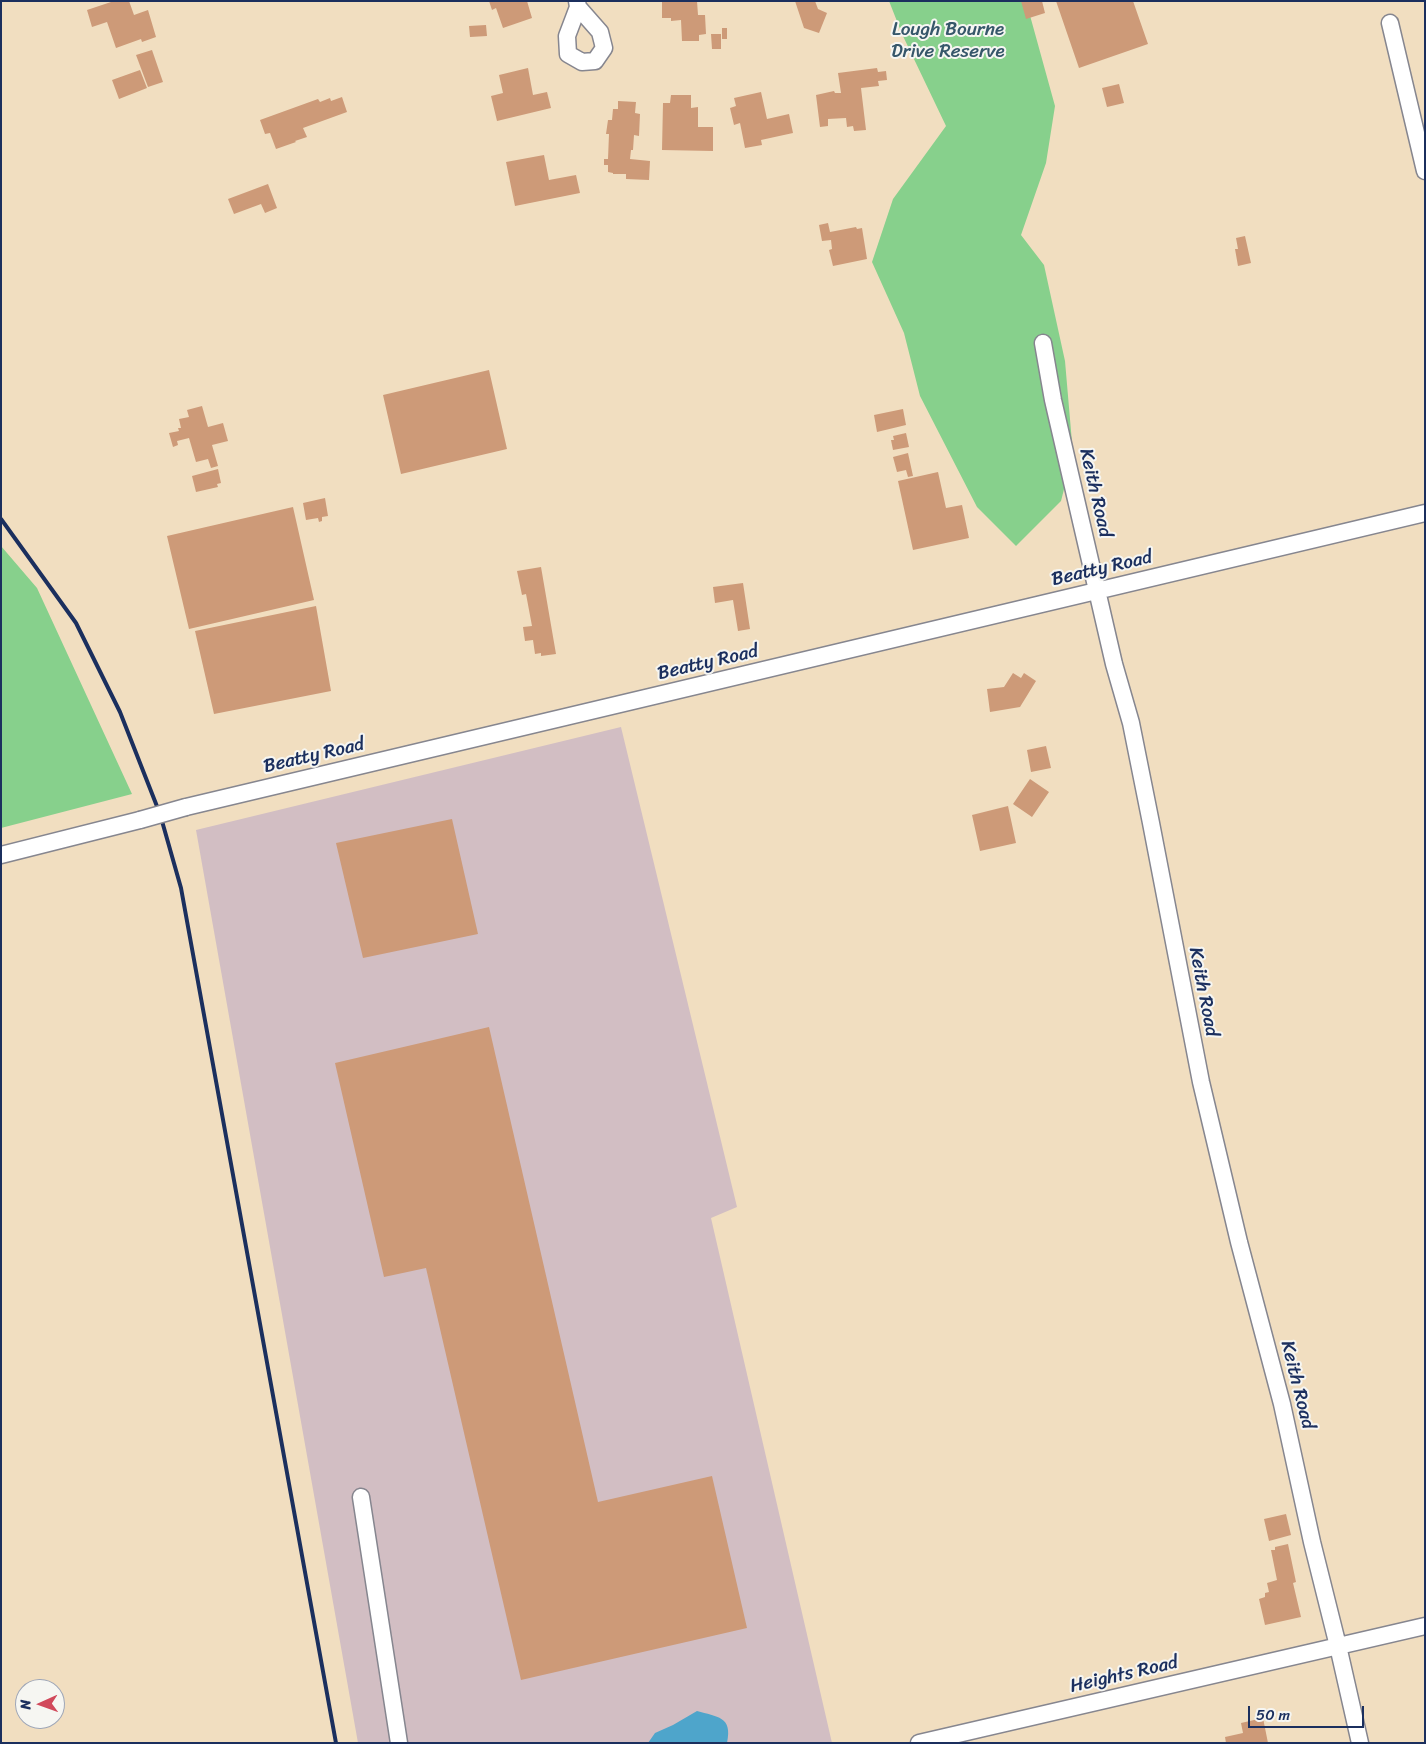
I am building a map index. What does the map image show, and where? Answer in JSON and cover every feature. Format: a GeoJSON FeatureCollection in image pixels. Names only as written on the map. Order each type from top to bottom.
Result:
{"type":"FeatureCollection","features":[{"type":"Feature","properties":{"kind":"street"},"geometry":{"type":"LineString","coordinates":[[1390,23],[1425,171]]}},
{"type":"Feature","properties":{"kind":"street","name":"Keith Road"},"geometry":{"type":"LineString","coordinates":[[1043,343],[1053,400],[1114,664],[1131,724],[1200,1082],[1239,1242],[1282,1404],[1312,1542],[1360,1743]]}},
{"type":"Feature","properties":{"kind":"street","name":"Beatty Road"},"geometry":{"type":"LineString","coordinates":[[1,855],[186,807],[1425,512]]}},
{"type":"Feature","properties":{"kind":"street"},"geometry":{"type":"LineString","coordinates":[[360,1496],[399,1743]]}},
{"type":"Feature","properties":{"kind":"street","name":"Heights Road"},"geometry":{"type":"LineString","coordinates":[[919,1743],[1425,1626]]}},
{"type":"Feature","properties":{"kind":"shaded area"},"geometry":{"type":"Polygon","coordinates":[[[621,727],[737,1207],[711,1218],[832,1743],[358,1743],[196,830],[621,727]]]}},
{"type":"Feature","properties":{"kind":"green space","name":"Lough Bourne Drive Reserve"},"geometry":{"type":"Polygon","coordinates":[[[889,1],[1026,1],[1055,106],[1046,163],[1021,235],[1044,265],[1065,361],[1073,454],[1061,501],[1016,546],[977,507],[920,396],[904,333],[872,262],[893,199],[946,126],[902,34],[889,1]]]}},
{"type":"Feature","properties":{"kind":"green space"},"geometry":{"type":"Polygon","coordinates":[[[1,546],[37,588],[132,794],[1,828],[1,546]]]}},
{"type":"Feature","properties":{"kind":"water"},"geometry":{"type":"Polygon","coordinates":[[[697,1711],[722,1719],[728,1727],[727,1743],[648,1743],[655,1733],[697,1711]]]}},
{"type":"Feature","properties":{"kind":"building"},"geometry":{"type":"Polygon","coordinates":[[[114,1],[129,1],[134,15],[148,10],[156,37],[142,42],[141,39],[116,48],[107,22],[92,27],[87,10],[114,1]]]}},
{"type":"Feature","properties":{"kind":"building"},"geometry":{"type":"Polygon","coordinates":[[[489,1],[527,1],[532,18],[503,28],[496,8],[492,10],[489,1]]]}},
{"type":"Feature","properties":{"kind":"building"},"geometry":{"type":"Polygon","coordinates":[[[662,1],[697,1],[698,15],[705,15],[706,34],[699,35],[699,41],[682,41],[681,20],[671,21],[671,18],[662,18],[662,1]]]}},
{"type":"Feature","properties":{"kind":"building"},"geometry":{"type":"Polygon","coordinates":[[[795,1],[815,1],[818,9],[827,13],[819,33],[804,28],[795,1]]]}},
{"type":"Feature","properties":{"kind":"building"},"geometry":{"type":"Polygon","coordinates":[[[1021,1],[1042,1],[1045,13],[1026,19],[1021,1]]]}},
{"type":"Feature","properties":{"kind":"building"},"geometry":{"type":"Polygon","coordinates":[[[1056,1],[1133,1],[1148,44],[1079,68],[1056,1]]]}},
{"type":"Feature","properties":{"kind":"building"},"geometry":{"type":"Polygon","coordinates":[[[486,25],[487,36],[470,37],[469,26],[486,25]]]}},
{"type":"Feature","properties":{"kind":"building"},"geometry":{"type":"Polygon","coordinates":[[[722,28],[727,28],[727,39],[722,39],[722,28]]]}},
{"type":"Feature","properties":{"kind":"building"},"geometry":{"type":"Polygon","coordinates":[[[711,34],[721,34],[721,49],[712,49],[711,34]]]}},
{"type":"Feature","properties":{"kind":"building"},"geometry":{"type":"Polygon","coordinates":[[[152,50],[163,82],[148,87],[136,55],[152,50]]]}},
{"type":"Feature","properties":{"kind":"building"},"geometry":{"type":"Polygon","coordinates":[[[528,68],[533,95],[547,92],[551,108],[497,121],[491,96],[503,93],[499,75],[528,68]]]}},
{"type":"Feature","properties":{"kind":"building"},"geometry":{"type":"Polygon","coordinates":[[[877,68],[878,72],[886,71],[887,80],[878,81],[879,86],[861,88],[866,130],[854,131],[853,126],[847,127],[846,118],[828,119],[828,126],[820,127],[816,95],[834,91],[835,93],[841,93],[838,73],[877,68]]]}},
{"type":"Feature","properties":{"kind":"building"},"geometry":{"type":"Polygon","coordinates":[[[140,70],[147,88],[119,99],[112,80],[140,70]]]}},
{"type":"Feature","properties":{"kind":"building"},"geometry":{"type":"Polygon","coordinates":[[[1119,84],[1124,103],[1107,107],[1102,88],[1119,84]]]}},
{"type":"Feature","properties":{"kind":"building"},"geometry":{"type":"Polygon","coordinates":[[[761,92],[767,119],[789,114],[793,133],[761,140],[762,145],[745,148],[740,123],[734,125],[730,108],[736,106],[734,98],[761,92]]]}},
{"type":"Feature","properties":{"kind":"building"},"geometry":{"type":"Polygon","coordinates":[[[671,95],[691,95],[691,108],[698,107],[698,127],[713,127],[713,151],[662,150],[663,103],[670,103],[671,95]]]}},
{"type":"Feature","properties":{"kind":"building"},"geometry":{"type":"Polygon","coordinates":[[[342,97],[347,112],[303,128],[307,137],[276,149],[270,133],[265,134],[260,120],[318,99],[320,102],[330,98],[331,101],[342,97]]]}},
{"type":"Feature","properties":{"kind":"building"},"geometry":{"type":"Polygon","coordinates":[[[618,101],[636,102],[635,113],[640,114],[639,136],[634,135],[630,159],[650,161],[649,180],[626,179],[626,174],[608,172],[608,165],[604,165],[604,159],[608,159],[609,134],[606,134],[608,120],[612,120],[613,109],[618,109],[618,101]]]}},
{"type":"Feature","properties":{"kind":"building"},"geometry":{"type":"Polygon","coordinates":[[[544,155],[549,180],[576,175],[580,193],[515,206],[506,162],[544,155]]]}},
{"type":"Feature","properties":{"kind":"building"},"geometry":{"type":"Polygon","coordinates":[[[268,184],[277,208],[265,213],[261,204],[234,214],[228,199],[268,184]]]}},
{"type":"Feature","properties":{"kind":"building"},"geometry":{"type":"Polygon","coordinates":[[[828,223],[830,232],[856,227],[857,229],[862,228],[867,259],[833,266],[829,250],[832,249],[831,240],[822,241],[819,225],[828,223]]]}},
{"type":"Feature","properties":{"kind":"building"},"geometry":{"type":"Polygon","coordinates":[[[1245,236],[1251,263],[1238,266],[1235,249],[1238,249],[1236,238],[1245,236]]]}},
{"type":"Feature","properties":{"kind":"building"},"geometry":{"type":"Polygon","coordinates":[[[489,370],[507,449],[401,474],[383,395],[489,370]]]}},
{"type":"Feature","properties":{"kind":"building"},"geometry":{"type":"Polygon","coordinates":[[[202,406],[208,427],[223,423],[228,441],[212,445],[218,466],[211,468],[208,459],[196,462],[189,438],[177,441],[178,445],[173,447],[169,433],[179,431],[178,428],[181,428],[179,419],[189,417],[187,410],[202,406]]]}},
{"type":"Feature","properties":{"kind":"building"},"geometry":{"type":"Polygon","coordinates":[[[903,409],[906,425],[877,432],[874,415],[903,409]]]}},
{"type":"Feature","properties":{"kind":"building"},"geometry":{"type":"Polygon","coordinates":[[[906,433],[909,447],[893,450],[891,440],[894,440],[893,436],[906,433]]]}},
{"type":"Feature","properties":{"kind":"building"},"geometry":{"type":"Polygon","coordinates":[[[908,453],[913,476],[908,477],[906,470],[897,472],[893,457],[908,453]]]}},
{"type":"Feature","properties":{"kind":"building"},"geometry":{"type":"Polygon","coordinates":[[[218,469],[221,483],[217,484],[218,487],[196,492],[192,476],[218,469]]]}},
{"type":"Feature","properties":{"kind":"building"},"geometry":{"type":"Polygon","coordinates":[[[938,472],[946,508],[962,505],[969,538],[913,550],[898,481],[938,472]]]}},
{"type":"Feature","properties":{"kind":"building"},"geometry":{"type":"Polygon","coordinates":[[[325,498],[328,516],[322,517],[322,521],[319,522],[318,518],[306,520],[303,503],[325,498]]]}},
{"type":"Feature","properties":{"kind":"building"},"geometry":{"type":"Polygon","coordinates":[[[293,507],[314,600],[189,629],[167,536],[293,507]]]}},
{"type":"Feature","properties":{"kind":"building"},"geometry":{"type":"Polygon","coordinates":[[[541,567],[556,654],[541,656],[541,653],[535,654],[533,640],[525,641],[523,627],[532,626],[526,594],[522,595],[517,571],[541,567]]]}},
{"type":"Feature","properties":{"kind":"building"},"geometry":{"type":"Polygon","coordinates":[[[743,583],[750,629],[738,631],[733,600],[715,603],[713,587],[743,583]]]}},
{"type":"Feature","properties":{"kind":"building"},"geometry":{"type":"Polygon","coordinates":[[[316,606],[331,691],[214,714],[195,631],[316,606]]]}},
{"type":"Feature","properties":{"kind":"building"},"geometry":{"type":"Polygon","coordinates":[[[1013,673],[1021,678],[1024,673],[1036,681],[1020,707],[990,712],[987,689],[1004,687],[1013,673]]]}},
{"type":"Feature","properties":{"kind":"building"},"geometry":{"type":"Polygon","coordinates":[[[1046,746],[1051,768],[1031,772],[1027,750],[1046,746]]]}},
{"type":"Feature","properties":{"kind":"building"},"geometry":{"type":"Polygon","coordinates":[[[1030,779],[1049,792],[1032,817],[1013,804],[1030,779]]]}},
{"type":"Feature","properties":{"kind":"building"},"geometry":{"type":"Polygon","coordinates":[[[1008,806],[1016,843],[980,851],[972,815],[1008,806]]]}},
{"type":"Feature","properties":{"kind":"building"},"geometry":{"type":"Polygon","coordinates":[[[452,819],[478,934],[363,958],[336,843],[452,819]]]}},
{"type":"Feature","properties":{"kind":"building"},"geometry":{"type":"Polygon","coordinates":[[[489,1027],[598,1502],[712,1476],[747,1628],[521,1680],[426,1268],[384,1277],[335,1063],[489,1027]]]}},
{"type":"Feature","properties":{"kind":"building"},"geometry":{"type":"Polygon","coordinates":[[[1286,1514],[1291,1535],[1269,1541],[1264,1519],[1286,1514]]]}},
{"type":"Feature","properties":{"kind":"building"},"geometry":{"type":"Polygon","coordinates":[[[1288,1544],[1296,1582],[1293,1583],[1301,1617],[1265,1625],[1259,1599],[1265,1597],[1265,1593],[1269,1592],[1267,1583],[1277,1580],[1271,1550],[1288,1544]]]}},
{"type":"Feature","properties":{"kind":"building"},"geometry":{"type":"Polygon","coordinates":[[[1263,1718],[1268,1743],[1226,1743],[1225,1737],[1243,1733],[1241,1723],[1263,1718]]]}},
{"type":"Feature","properties":{"kind":"railway"},"geometry":{"type":"LineString","coordinates":[[1,519],[76,623],[120,712],[160,814],[181,888],[336,1743]]}}]}
